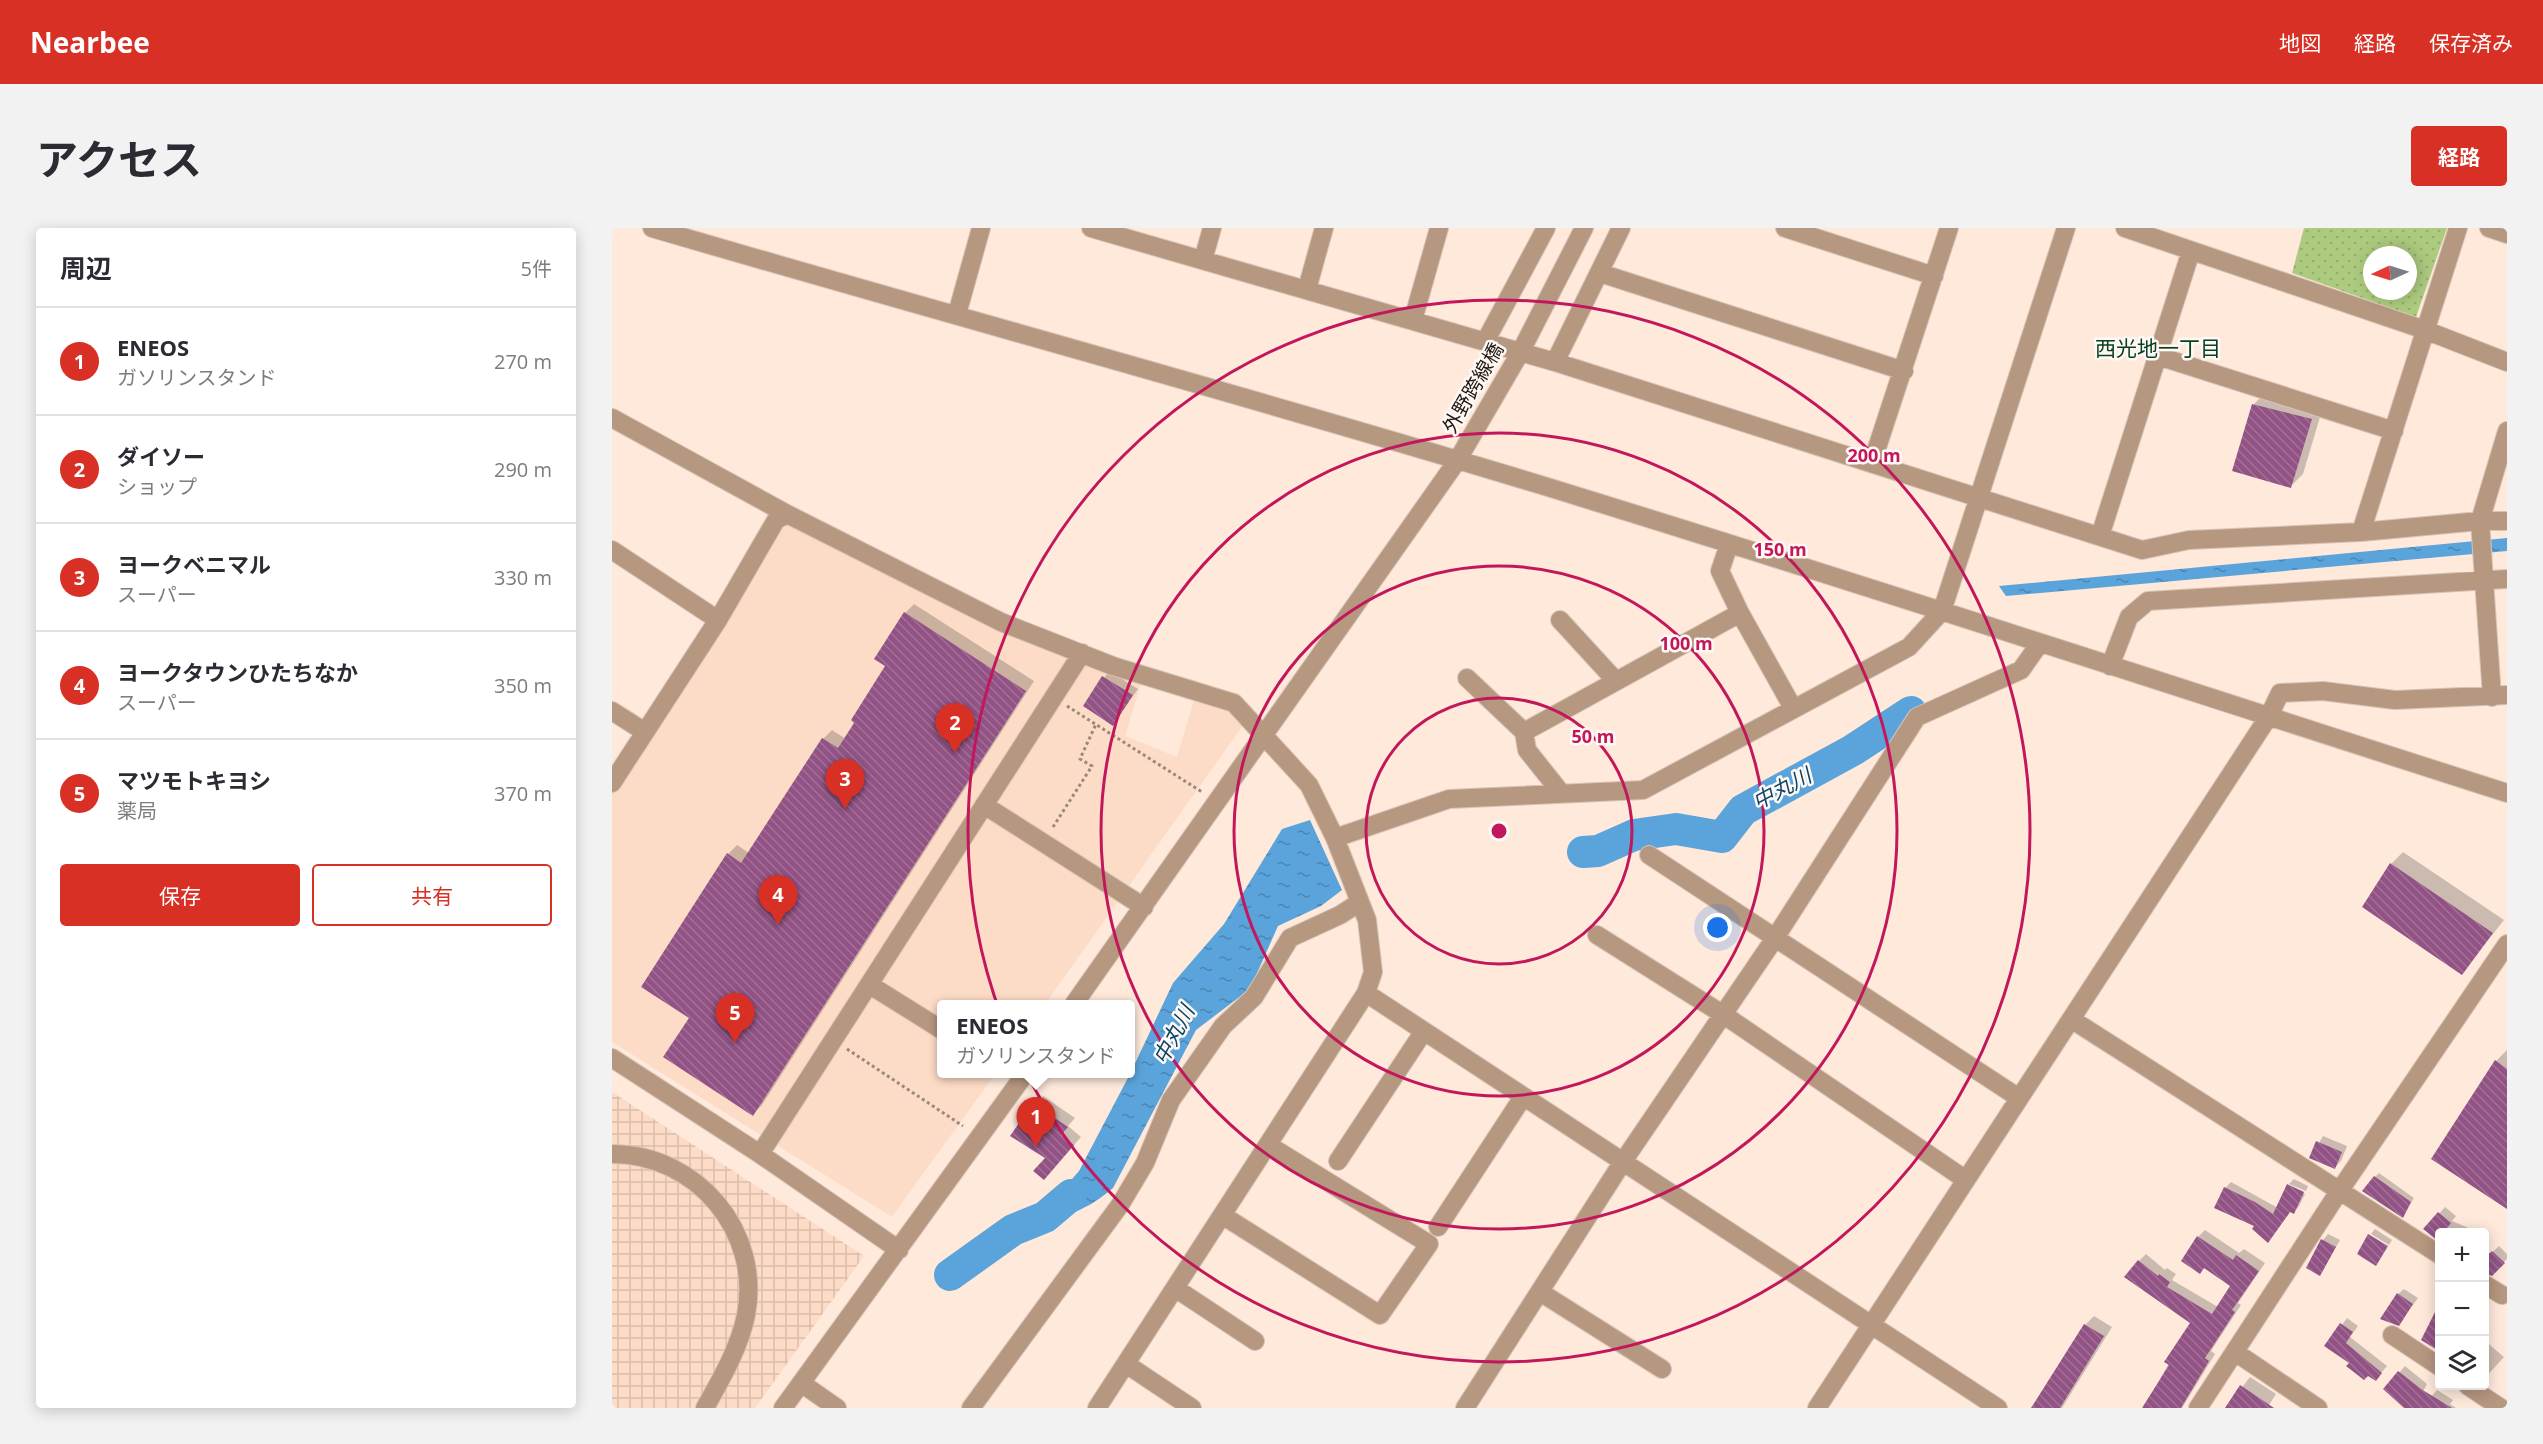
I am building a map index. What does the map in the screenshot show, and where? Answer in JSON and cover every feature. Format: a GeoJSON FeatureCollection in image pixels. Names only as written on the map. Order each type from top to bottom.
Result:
{"type":"FeatureCollection","features":[{"type":"Feature","properties":{"kind":"street"},"geometry":{"type":"LineString","coordinates":[[652,228],[957,314],[1457,461],[1942,611],[2507,793]]}},
{"type":"Feature","properties":{"kind":"street"},"geometry":{"type":"LineString","coordinates":[[957,314],[981,228]]}},
{"type":"Feature","properties":{"kind":"street"},"geometry":{"type":"LineString","coordinates":[[1203,260],[1212,228]]}},
{"type":"Feature","properties":{"kind":"street"},"geometry":{"type":"LineString","coordinates":[[1307,289],[1324,228]]}},
{"type":"Feature","properties":{"kind":"street"},"geometry":{"type":"LineString","coordinates":[[1413,320],[1439,228]]}},
{"type":"Feature","properties":{"kind":"street"},"geometry":{"type":"LineString","coordinates":[[1486,340],[1546,228]]}},
{"type":"Feature","properties":{"kind":"street","name":"外野跨線橋"},"geometry":{"type":"LineString","coordinates":[[1078,1000],[1457,461],[1524,345],[1584,228]]}},
{"type":"Feature","properties":{"kind":"street"},"geometry":{"type":"LineString","coordinates":[[1555,362],[1621,228]]}},
{"type":"Feature","properties":{"kind":"street"},"geometry":{"type":"LineString","coordinates":[[1785,228],[1934,276]]}},
{"type":"Feature","properties":{"kind":"street"},"geometry":{"type":"LineString","coordinates":[[1872,463],[1949,228]]}},
{"type":"Feature","properties":{"kind":"street"},"geometry":{"type":"LineString","coordinates":[[1335,838],[1449,799],[1643,790],[1909,647],[1942,611],[2066,228]]}},
{"type":"Feature","properties":{"kind":"street"},"geometry":{"type":"LineString","coordinates":[[2125,228],[2425,330],[2507,362]]}},
{"type":"Feature","properties":{"kind":"street"},"geometry":{"type":"LineString","coordinates":[[2361,532],[2458,228]]}},
{"type":"Feature","properties":{"kind":"street"},"geometry":{"type":"LineString","coordinates":[[1096,229],[1486,340],[1524,345],[1555,362],[2142,550],[2189,540],[2361,532],[2480,521],[2507,521]]}},
{"type":"Feature","properties":{"kind":"street"},"geometry":{"type":"LineString","coordinates":[[2100,536],[2192,251]]}},
{"type":"Feature","properties":{"kind":"street"},"geometry":{"type":"LineString","coordinates":[[1600,273],[1904,370]]}},
{"type":"Feature","properties":{"kind":"street"},"geometry":{"type":"LineString","coordinates":[[2158,356],[2394,431]]}},
{"type":"Feature","properties":{"kind":"street"},"geometry":{"type":"LineString","coordinates":[[612,418],[787,514],[1001,622],[1113,666],[1234,703],[1265,734],[1309,785],[1335,838],[1367,921],[1373,972],[1366,993],[1097,1408]]}},
{"type":"Feature","properties":{"kind":"street"},"geometry":{"type":"LineString","coordinates":[[1817,1408],[2269,716],[2280,693],[2323,691],[2395,700],[2499,696],[2480,521],[2507,431]]}},
{"type":"Feature","properties":{"kind":"street"},"geometry":{"type":"LineString","coordinates":[[612,783],[718,620],[776,520],[787,514]]}},
{"type":"Feature","properties":{"kind":"street"},"geometry":{"type":"LineString","coordinates":[[1729,544],[1720,571],[1740,613],[1793,708]]}},
{"type":"Feature","properties":{"kind":"street"},"geometry":{"type":"LineString","coordinates":[[612,550],[718,620]]}},
{"type":"Feature","properties":{"kind":"street"},"geometry":{"type":"LineString","coordinates":[[2110,666],[2129,617],[2148,601],[2507,579]]}},
{"type":"Feature","properties":{"kind":"street"},"geometry":{"type":"LineString","coordinates":[[1524,732],[1740,613]]}},
{"type":"Feature","properties":{"kind":"street"},"geometry":{"type":"LineString","coordinates":[[1560,620],[1616,681]]}},
{"type":"Feature","properties":{"kind":"street"},"geometry":{"type":"LineString","coordinates":[[1465,1408],[1623,1163],[1775,938],[1917,717],[2021,670],[2040,643]]}},
{"type":"Feature","properties":{"kind":"street"},"geometry":{"type":"LineString","coordinates":[[760,1154],[1082,653]]}},
{"type":"Feature","properties":{"kind":"street"},"geometry":{"type":"LineString","coordinates":[[1467,678],[1524,732],[1527,750],[1562,794]]}},
{"type":"Feature","properties":{"kind":"street"},"geometry":{"type":"LineString","coordinates":[[612,711],[645,732]]}},
{"type":"Feature","properties":{"kind":"street"},"geometry":{"type":"LineString","coordinates":[[984,805],[1144,908]]}},
{"type":"Feature","properties":{"kind":"street"},"geometry":{"type":"LineString","coordinates":[[1649,855],[2019,1098]]}},
{"type":"Feature","properties":{"kind":"street"},"geometry":{"type":"LineString","coordinates":[[971,1408],[1120,1205],[1145,1163],[1171,1100],[1223,1026],[1254,997],[1290,938],[1340,915],[1360,902]]}},
{"type":"Feature","properties":{"kind":"street"},"geometry":{"type":"LineString","coordinates":[[1597,935],[1724,1015],[1966,1180]]}},
{"type":"Feature","properties":{"kind":"street"},"geometry":{"type":"LineString","coordinates":[[2198,1408],[2340,1190],[2507,944]]}},
{"type":"Feature","properties":{"kind":"street"},"geometry":{"type":"LineString","coordinates":[[870,985],[937,1027]]}},
{"type":"Feature","properties":{"kind":"street"},"geometry":{"type":"LineString","coordinates":[[1366,993],[1998,1408]]}},
{"type":"Feature","properties":{"kind":"street"},"geometry":{"type":"LineString","coordinates":[[2071,1019],[2435,1252]]}},
{"type":"Feature","properties":{"kind":"street"},"geometry":{"type":"LineString","coordinates":[[1338,1161],[1424,1031]]}},
{"type":"Feature","properties":{"kind":"street"},"geometry":{"type":"LineString","coordinates":[[612,1058],[760,1154],[899,1250]]}},
{"type":"Feature","properties":{"kind":"street"},"geometry":{"type":"LineString","coordinates":[[783,1408],[899,1250],[1017,1078]]}},
{"type":"Feature","properties":{"kind":"street"},"geometry":{"type":"LineString","coordinates":[[1438,1227],[1523,1097]]}},
{"type":"Feature","properties":{"kind":"street"},"geometry":{"type":"LineString","coordinates":[[1222,1215],[1380,1315],[1429,1244],[1268,1145]]}},
{"type":"Feature","properties":{"kind":"street"},"geometry":{"type":"LineString","coordinates":[[612,1154],[651,1159],[684,1174],[722,1208],[739,1240],[748,1281],[746,1316],[731,1361],[705,1408]]}},
{"type":"Feature","properties":{"kind":"street"},"geometry":{"type":"LineString","coordinates":[[2489,1287],[2502,1295]]}},
{"type":"Feature","properties":{"kind":"street"},"geometry":{"type":"LineString","coordinates":[[1175,1288],[1255,1341]]}},
{"type":"Feature","properties":{"kind":"street"},"geometry":{"type":"LineString","coordinates":[[1540,1292],[1662,1369]]}},
{"type":"Feature","properties":{"kind":"street"},"geometry":{"type":"LineString","coordinates":[[2392,1335],[2435,1364]]}},
{"type":"Feature","properties":{"kind":"street"},"geometry":{"type":"LineString","coordinates":[[2235,1352],[2318,1408]]}},
{"type":"Feature","properties":{"kind":"street"},"geometry":{"type":"LineString","coordinates":[[1126,1364],[1192,1408]]}},
{"type":"Feature","properties":{"kind":"street"},"geometry":{"type":"LineString","coordinates":[[801,1383],[837,1408]]}},
{"type":"Feature","properties":{"kind":"street"},"geometry":{"type":"LineString","coordinates":[[2474,1390],[2501,1408]]}},
{"type":"Feature","properties":{"kind":"path"},"geometry":{"type":"LineString","coordinates":[[1053,698],[1202,792]]}},
{"type":"Feature","properties":{"kind":"path"},"geometry":{"type":"LineString","coordinates":[[1042,843],[1092,766],[1080,759],[1096,724]]}},
{"type":"Feature","properties":{"kind":"path"},"geometry":{"type":"LineString","coordinates":[[834,1041],[963,1126]]}},
{"type":"Feature","properties":{"kind":"shaded area"},"geometry":{"type":"Polygon","coordinates":[[[787,514],[1142,681],[1125,736],[1177,757],[1195,697],[1228,707],[1244,724],[1048,1000],[937,1000],[937,1078],[992,1078],[892,1217],[612,1042],[612,790],[787,514]]]}},
{"type":"Feature","properties":{"kind":"shaded area"},"geometry":{"type":"Polygon","coordinates":[[[612,1092],[864,1256],[755,1408],[612,1408],[612,1092]]]}},
{"type":"Feature","properties":{"kind":"green space"},"geometry":{"type":"Polygon","coordinates":[[[2304,228],[2447,228],[2416,317],[2368,300],[2417,300],[2417,246],[2363,246],[2363,298],[2292,273],[2304,228]]]}},
{"type":"Feature","properties":{"kind":"water"},"geometry":{"type":"Polygon","coordinates":[[[2507,538],[2507,551],[2006,596],[1999,586],[2507,538]]]}},
{"type":"Feature","properties":{"kind":"water"},"geometry":{"type":"Polygon","coordinates":[[[1310,820],[1342,890],[1321,906],[1278,926],[1250,989],[1196,1030],[1113,1188],[1078,1211],[1036,1221],[1079,1171],[1128,1078],[1135,1078],[1135,1063],[1173,983],[1224,924],[1282,829],[1310,820]]]}},
{"type":"Feature","properties":{"kind":"building"},"geometry":{"type":"Polygon","coordinates":[[[2252,404],[2312,419],[2291,488],[2232,471],[2252,404]]]}},
{"type":"Feature","properties":{"kind":"building"},"geometry":{"type":"Polygon","coordinates":[[[904,612],[1026,691],[753,1116],[663,1057],[689,1018],[641,987],[727,853],[741,863],[822,738],[838,748],[854,723],[851,720],[885,666],[874,659],[904,612]]]}},
{"type":"Feature","properties":{"kind":"building"},"geometry":{"type":"Polygon","coordinates":[[[1102,676],[1133,695],[1113,726],[1083,706],[1102,676]]]}},
{"type":"Feature","properties":{"kind":"building"},"geometry":{"type":"Polygon","coordinates":[[[2390,863],[2493,933],[2462,975],[2362,907],[2390,863]]]}},
{"type":"Feature","properties":{"kind":"building"},"geometry":{"type":"Polygon","coordinates":[[[2495,1060],[2507,1069],[2507,1209],[2431,1159],[2495,1060]]]}},
{"type":"Feature","properties":{"kind":"building"},"geometry":{"type":"Polygon","coordinates":[[[1033,1103],[1068,1127],[1061,1135],[1074,1145],[1044,1180],[1033,1171],[1045,1158],[1010,1136],[1033,1103]]]}},
{"type":"Feature","properties":{"kind":"building"},"geometry":{"type":"Polygon","coordinates":[[[2316,1141],[2342,1152],[2335,1169],[2309,1158],[2316,1141]]]}},
{"type":"Feature","properties":{"kind":"building"},"geometry":{"type":"Polygon","coordinates":[[[2374,1176],[2411,1202],[2403,1218],[2362,1191],[2374,1176]]]}},
{"type":"Feature","properties":{"kind":"building"},"geometry":{"type":"Polygon","coordinates":[[[2287,1184],[2304,1192],[2294,1214],[2290,1212],[2268,1243],[2252,1229],[2254,1226],[2214,1208],[2224,1187],[2255,1202],[2273,1214],[2287,1184]]]}},
{"type":"Feature","properties":{"kind":"building"},"geometry":{"type":"Polygon","coordinates":[[[2438,1212],[2451,1223],[2447,1228],[2435,1228],[2435,1238],[2423,1229],[2438,1212]]]}},
{"type":"Feature","properties":{"kind":"building"},"geometry":{"type":"Polygon","coordinates":[[[2368,1234],[2388,1246],[2376,1266],[2357,1254],[2368,1234]]]}},
{"type":"Feature","properties":{"kind":"building"},"geometry":{"type":"Polygon","coordinates":[[[2197,1236],[2233,1260],[2236,1255],[2259,1271],[2232,1310],[2235,1312],[2205,1358],[2209,1361],[2181,1408],[2142,1408],[2169,1365],[2164,1362],[2190,1323],[2124,1277],[2138,1260],[2158,1276],[2159,1274],[2170,1282],[2167,1287],[2212,1314],[2230,1286],[2204,1268],[2200,1274],[2181,1261],[2197,1236]]]}},
{"type":"Feature","properties":{"kind":"building"},"geometry":{"type":"Polygon","coordinates":[[[2321,1239],[2336,1247],[2320,1276],[2306,1268],[2321,1239]]]}},
{"type":"Feature","properties":{"kind":"building"},"geometry":{"type":"Polygon","coordinates":[[[2492,1251],[2505,1263],[2492,1276],[2489,1275],[2489,1254],[2492,1251]]]}},
{"type":"Feature","properties":{"kind":"building"},"geometry":{"type":"Polygon","coordinates":[[[2397,1293],[2413,1304],[2399,1326],[2380,1319],[2397,1293]]]}},
{"type":"Feature","properties":{"kind":"building"},"geometry":{"type":"Polygon","coordinates":[[[2435,1312],[2435,1349],[2421,1340],[2435,1312]]]}},
{"type":"Feature","properties":{"kind":"building"},"geometry":{"type":"Polygon","coordinates":[[[2340,1323],[2353,1332],[2346,1343],[2382,1373],[2376,1381],[2368,1376],[2364,1380],[2346,1366],[2349,1363],[2324,1346],[2340,1323]]]}},
{"type":"Feature","properties":{"kind":"building"},"geometry":{"type":"Polygon","coordinates":[[[2084,1324],[2104,1336],[2060,1408],[2031,1408],[2084,1324]]]}},
{"type":"Feature","properties":{"kind":"building"},"geometry":{"type":"Polygon","coordinates":[[[2398,1371],[2421,1389],[2452,1408],[2404,1408],[2383,1389],[2398,1371]]]}},
{"type":"Feature","properties":{"kind":"building"},"geometry":{"type":"Polygon","coordinates":[[[2240,1385],[2274,1408],[2225,1408],[2240,1385]]]}},
{"type":"Feature","properties":{"kind":"waterway","name":"中丸川"},"geometry":{"type":"LineString","coordinates":[[1583,852],[1598,851],[1634,835],[1676,829],[1722,837],[1743,810],[1853,750],[1911,712]]}},
{"type":"Feature","properties":{"kind":"waterway","name":"中丸川"},"geometry":{"type":"LineString","coordinates":[[950,1275],[1013,1230],[1045,1217],[1071,1195]]}},
{"type":"Feature","properties":{"kind":"place","name":"ダイソー"},"geometry":{"type":"Point","coordinates":[955,753]}},
{"type":"Feature","properties":{"kind":"place","name":"ヨークベニマル"},"geometry":{"type":"Point","coordinates":[845,809]}},
{"type":"Feature","properties":{"kind":"place","name":"ヨークタウンひたちなか"},"geometry":{"type":"Point","coordinates":[778,925]}},
{"type":"Feature","properties":{"kind":"place","name":"マツモトキヨシ"},"geometry":{"type":"Point","coordinates":[735,1043]}},
{"type":"Feature","properties":{"kind":"place","name":"ENEOS"},"geometry":{"type":"Point","coordinates":[1036,1147]}},
{"type":"Feature","properties":{"kind":"district","name":"西光地一丁目"},"geometry":{"type":"Point","coordinates":[2158,349]}}]}
